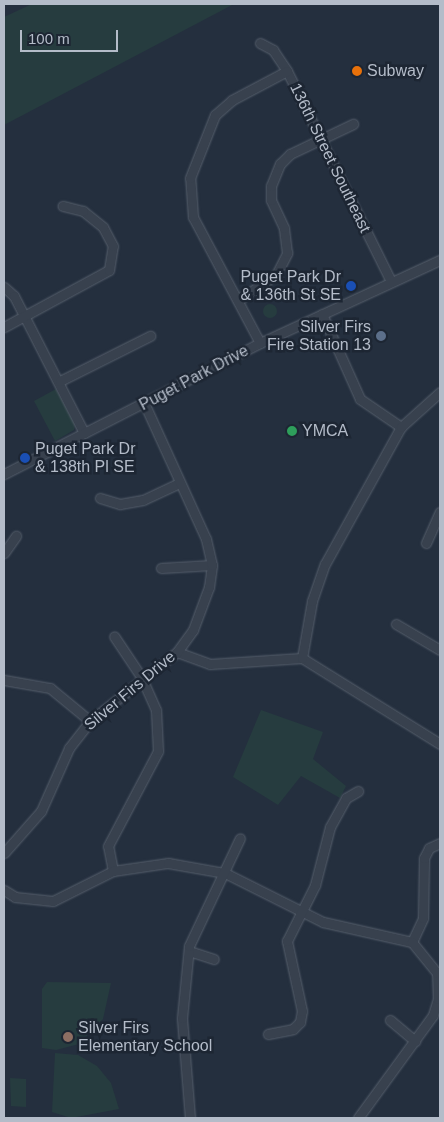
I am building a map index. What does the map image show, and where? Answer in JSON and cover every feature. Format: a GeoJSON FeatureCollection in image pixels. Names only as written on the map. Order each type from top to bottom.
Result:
{"type":"FeatureCollection","features":[{"type":"Feature","properties":{"kind":"street","name":"136th Street Southeast"},"geometry":{"type":"LineString","coordinates":[[260,43],[273,50],[286,71],[391,282]]}},
{"type":"Feature","properties":{"kind":"street"},"geometry":{"type":"LineString","coordinates":[[260,343],[193,217],[190,178],[215,115],[232,100],[286,71]]}},
{"type":"Feature","properties":{"kind":"street"},"geometry":{"type":"LineString","coordinates":[[238,300],[276,275],[288,242],[271,191],[274,174],[290,154],[352,124]]}},
{"type":"Feature","properties":{"kind":"street"},"geometry":{"type":"LineString","coordinates":[[4,328],[101,276],[113,260],[113,246],[96,218],[63,206]]}},
{"type":"Feature","properties":{"kind":"street","name":"Puget Park Drive"},"geometry":{"type":"LineString","coordinates":[[4,474],[84,433],[145,405],[260,343],[440,260]]}},
{"type":"Feature","properties":{"kind":"street"},"geometry":{"type":"LineString","coordinates":[[4,286],[60,381],[84,433]]}},
{"type":"Feature","properties":{"kind":"street"},"geometry":{"type":"LineString","coordinates":[[322,314],[360,398],[401,427]]}},
{"type":"Feature","properties":{"kind":"street"},"geometry":{"type":"LineString","coordinates":[[60,381],[150,336]]}},
{"type":"Feature","properties":{"kind":"street"},"geometry":{"type":"LineString","coordinates":[[302,658],[312,601],[325,564],[401,427],[440,392]]}},
{"type":"Feature","properties":{"kind":"street","name":"Silver Firs Drive"},"geometry":{"type":"LineString","coordinates":[[4,853],[41,811],[69,748],[90,721],[177,652],[201,612],[212,565],[206,539],[178,484],[145,405]]}},
{"type":"Feature","properties":{"kind":"street"},"geometry":{"type":"LineString","coordinates":[[100,498],[128,503],[178,484]]}},
{"type":"Feature","properties":{"kind":"street"},"geometry":{"type":"LineString","coordinates":[[426,543],[440,512]]}},
{"type":"Feature","properties":{"kind":"street"},"geometry":{"type":"LineString","coordinates":[[4,553],[16,536]]}},
{"type":"Feature","properties":{"kind":"street"},"geometry":{"type":"LineString","coordinates":[[161,568],[212,565]]}},
{"type":"Feature","properties":{"kind":"street"},"geometry":{"type":"LineString","coordinates":[[396,624],[440,650]]}},
{"type":"Feature","properties":{"kind":"street"},"geometry":{"type":"LineString","coordinates":[[113,871],[108,846],[158,751],[156,710],[142,678],[114,636]]}},
{"type":"Feature","properties":{"kind":"street"},"geometry":{"type":"LineString","coordinates":[[177,652],[210,664],[302,658],[440,744]]}},
{"type":"Feature","properties":{"kind":"street"},"geometry":{"type":"LineString","coordinates":[[4,680],[50,688],[90,721]]}},
{"type":"Feature","properties":{"kind":"street"},"geometry":{"type":"LineString","coordinates":[[268,1034],[286,1032],[300,1022],[302,1011],[287,941],[315,886],[330,827],[346,798],[358,792]]}},
{"type":"Feature","properties":{"kind":"street"},"geometry":{"type":"LineString","coordinates":[[190,1118],[182,1018],[189,951],[240,838]]}},
{"type":"Feature","properties":{"kind":"street"},"geometry":{"type":"LineString","coordinates":[[412,942],[423,918],[424,858],[429,848],[440,843]]}},
{"type":"Feature","properties":{"kind":"street"},"geometry":{"type":"LineString","coordinates":[[4,890],[29,900],[54,901],[113,871],[168,863],[225,873],[300,913],[349,930],[412,942],[438,973],[439,987],[433,1015],[358,1118]]}},
{"type":"Feature","properties":{"kind":"street"},"geometry":{"type":"LineString","coordinates":[[189,951],[214,959]]}},
{"type":"Feature","properties":{"kind":"street"},"geometry":{"type":"LineString","coordinates":[[390,1020],[415,1041]]}},
{"type":"Feature","properties":{"kind":"green space"},"geometry":{"type":"Polygon","coordinates":[[[32,4],[234,4],[4,125],[4,17],[32,4]]]}},
{"type":"Feature","properties":{"kind":"green space"},"geometry":{"type":"Polygon","coordinates":[[[267,304],[273,304],[277,311],[273,318],[267,318],[263,314],[263,308],[267,304]]]}},
{"type":"Feature","properties":{"kind":"green space"},"geometry":{"type":"Polygon","coordinates":[[[56,389],[75,424],[74,430],[55,441],[34,401],[56,389]]]}},
{"type":"Feature","properties":{"kind":"green space"},"geometry":{"type":"Polygon","coordinates":[[[261,710],[323,732],[313,759],[346,786],[340,798],[301,776],[278,805],[233,777],[261,710]]]}},
{"type":"Feature","properties":{"kind":"green space"},"geometry":{"type":"Polygon","coordinates":[[[47,982],[111,983],[103,1019],[79,1044],[56,1050],[42,1048],[42,989],[47,982]]]}},
{"type":"Feature","properties":{"kind":"green space"},"geometry":{"type":"Polygon","coordinates":[[[55,1053],[78,1055],[97,1066],[111,1083],[119,1109],[71,1118],[52,1112],[55,1053]]]}},
{"type":"Feature","properties":{"kind":"green space"},"geometry":{"type":"Polygon","coordinates":[[[10,1078],[26,1079],[26,1107],[11,1106],[10,1078]]]}},
{"type":"Feature","properties":{"kind":"place","name":"Subway"},"geometry":{"type":"Point","coordinates":[357,71]}},
{"type":"Feature","properties":{"kind":"place","name":"Puget Park Dr & 136th St SE"},"geometry":{"type":"Point","coordinates":[351,286]}},
{"type":"Feature","properties":{"kind":"place","name":"Silver Firs Fire Station 13"},"geometry":{"type":"Point","coordinates":[381,336]}},
{"type":"Feature","properties":{"kind":"place","name":"YMCA"},"geometry":{"type":"Point","coordinates":[292,431]}},
{"type":"Feature","properties":{"kind":"place","name":"Puget Park Dr & 138th Pl SE"},"geometry":{"type":"Point","coordinates":[25,458]}},
{"type":"Feature","properties":{"kind":"place","name":"Silver Firs Elementary School"},"geometry":{"type":"Point","coordinates":[68,1037]}}]}
